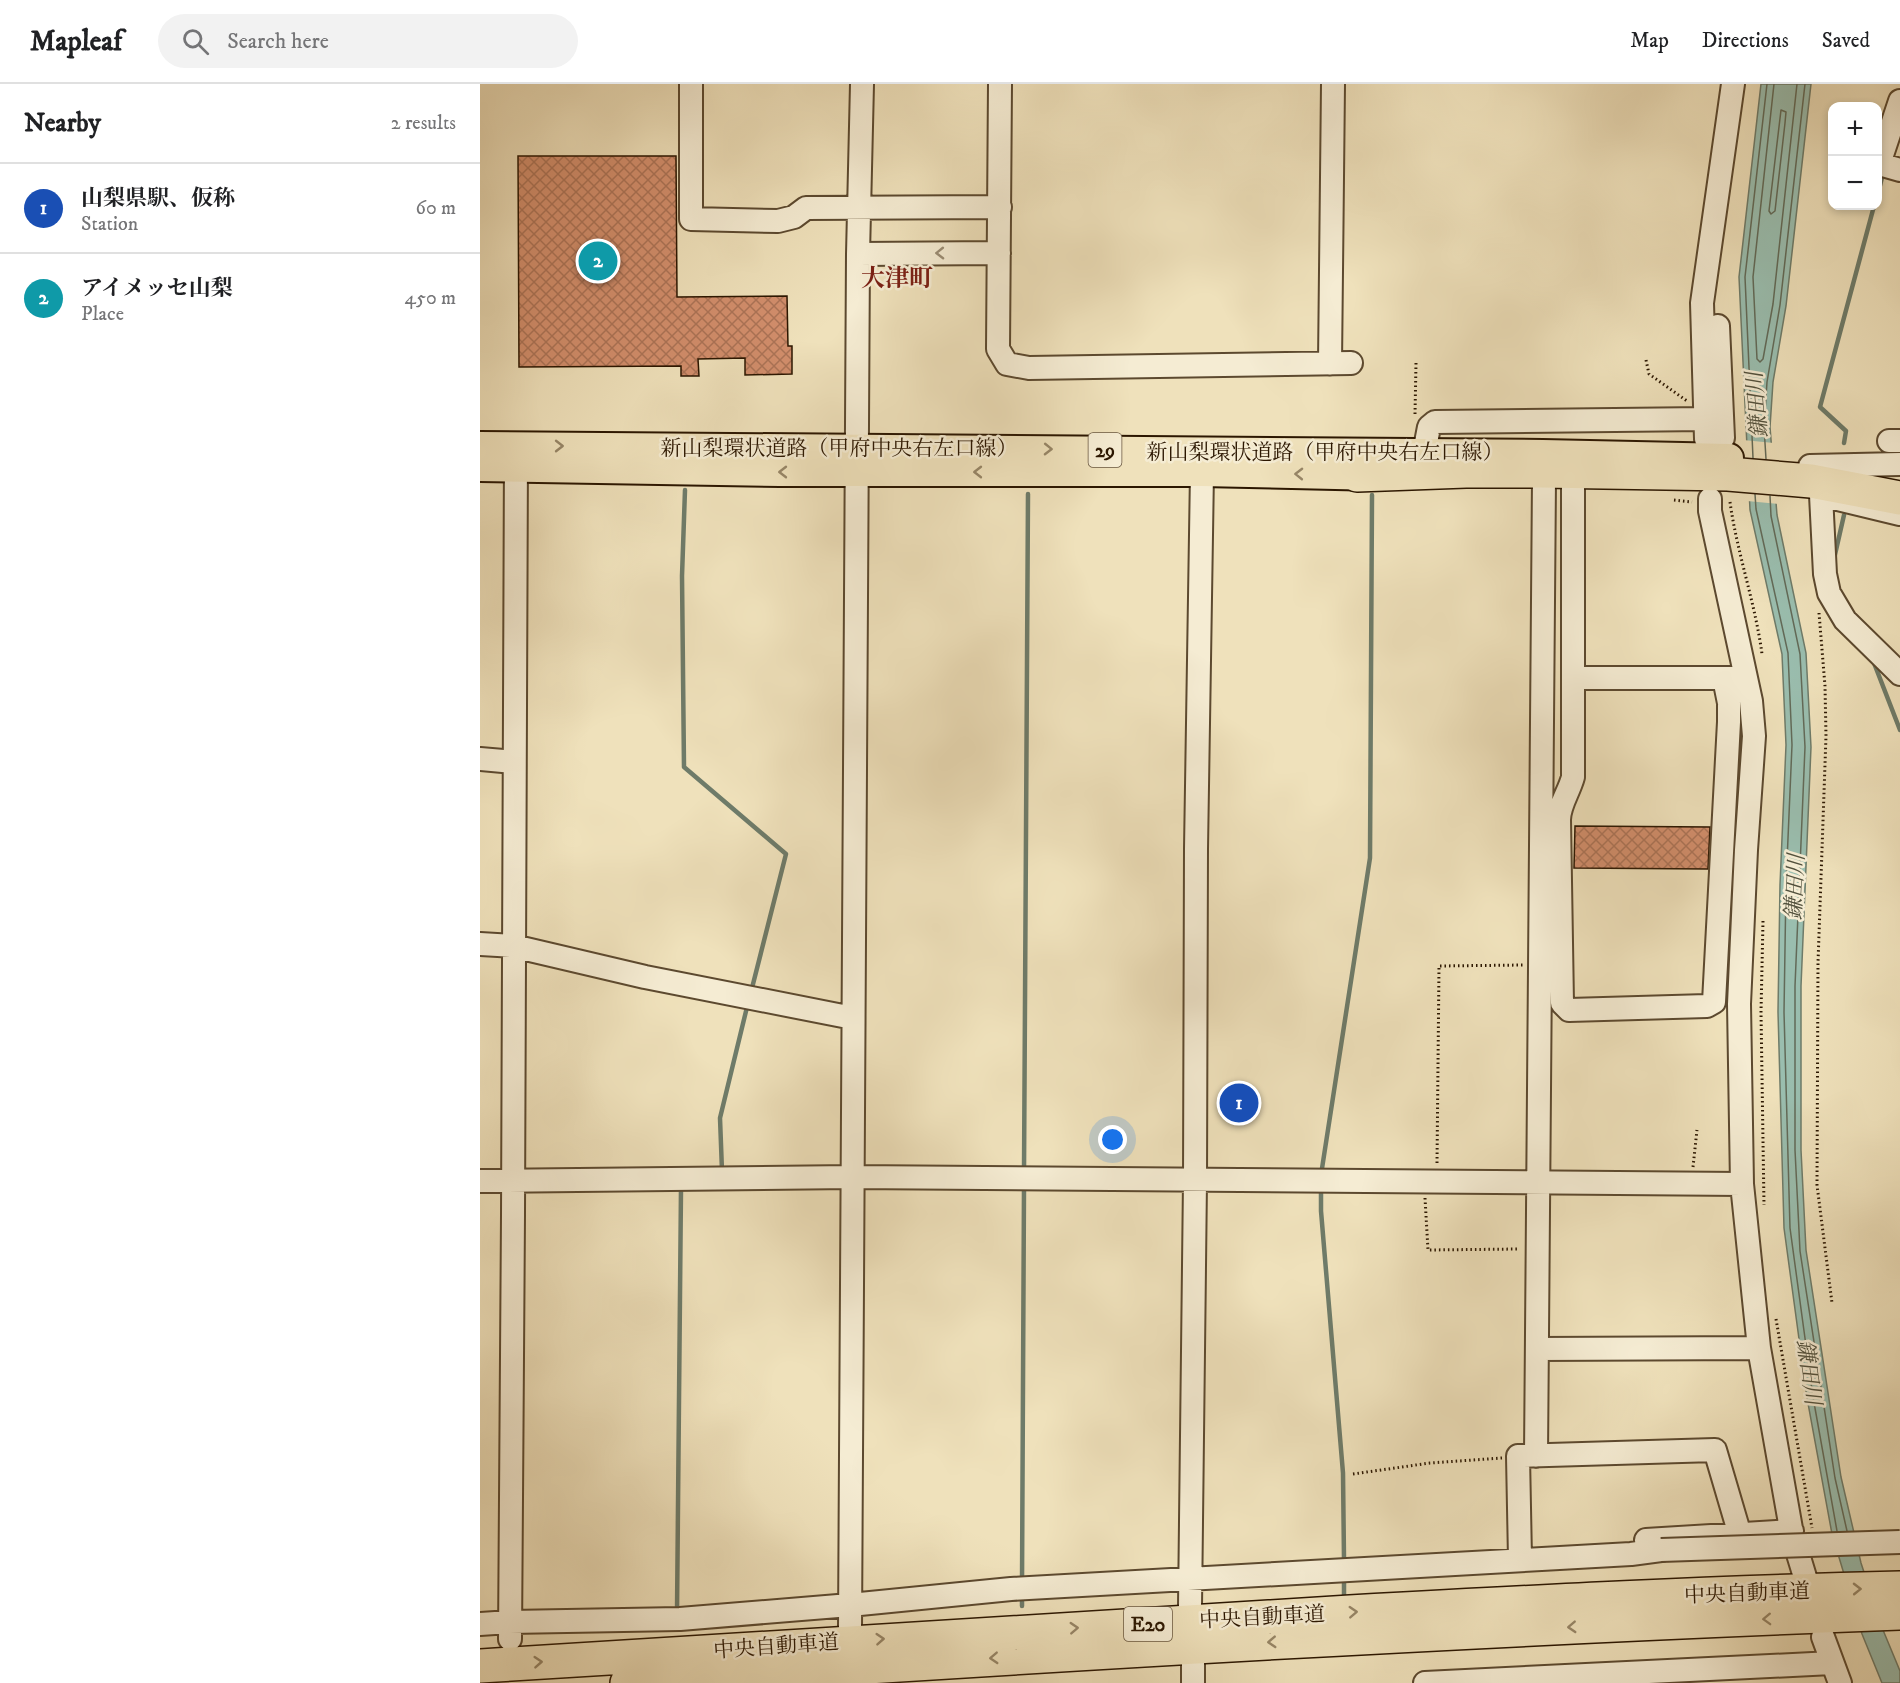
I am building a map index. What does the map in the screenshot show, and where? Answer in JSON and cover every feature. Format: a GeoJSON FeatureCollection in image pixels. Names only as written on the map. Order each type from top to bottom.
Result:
{"type":"FeatureCollection","features":[{"type":"Feature","properties":{"kind":"highway"},"geometry":{"type":"LineString","coordinates":[[1357,475],[1498,471],[1615,471],[1719,459],[1812,484],[1900,498]]}},
{"type":"Feature","properties":{"kind":"highway"},"geometry":{"type":"LineString","coordinates":[[1812,484],[1900,482]]}},
{"type":"Feature","properties":{"kind":"highway","name":"中央自動車道"},"geometry":{"type":"LineString","coordinates":[[627,1683],[1817,1605],[1899,1597]]}},
{"type":"Feature","properties":{"kind":"highway","name":"中央自動車道"},"geometry":{"type":"LineString","coordinates":[[480,1666],[912,1637],[1566,1600],[1817,1605]]}},
{"type":"Feature","properties":{"kind":"main road","name":"新山梨環状道路（甲府中央右左口線）"},"geometry":{"type":"LineString","coordinates":[[480,446],[516,456],[857,460],[1202,472],[1573,480],[1719,459]]}},
{"type":"Feature","properties":{"kind":"main road","name":"新山梨環状道路（甲府中央右左口線）"},"geometry":{"type":"LineString","coordinates":[[857,460],[1424,453],[1638,455],[1719,459]]}},
{"type":"Feature","properties":{"kind":"main road","name":"新山梨環状道路（甲府中央右左口線）"},"geometry":{"type":"LineString","coordinates":[[480,467],[516,456]]}},
{"type":"Feature","properties":{"kind":"street"},"geometry":{"type":"LineString","coordinates":[[691,84],[691,219],[778,220],[794,217],[806,208],[1000,207]]}},
{"type":"Feature","properties":{"kind":"street"},"geometry":{"type":"LineString","coordinates":[[850,1628],[858,254],[862,84]]}},
{"type":"Feature","properties":{"kind":"street"},"geometry":{"type":"LineString","coordinates":[[1000,84],[998,349],[1007,364],[1029,368],[1340,363],[1333,84]]}},
{"type":"Feature","properties":{"kind":"street"},"geometry":{"type":"LineString","coordinates":[[1544,479],[1550,810],[1562,1002],[1569,1010],[1707,1006],[1714,1002],[1729,703],[1735,678],[1710,511],[1719,459],[1702,303],[1734,84]]}},
{"type":"Feature","properties":{"kind":"street"},"geometry":{"type":"LineString","coordinates":[[1890,167],[1900,101]]}},
{"type":"Feature","properties":{"kind":"street"},"geometry":{"type":"LineString","coordinates":[[858,254],[999,253]]}},
{"type":"Feature","properties":{"kind":"street"},"geometry":{"type":"LineString","coordinates":[[1424,453],[1429,428],[1435,422],[1719,459]]}},
{"type":"Feature","properties":{"kind":"street"},"geometry":{"type":"LineString","coordinates":[[510,1631],[516,456]]}},
{"type":"Feature","properties":{"kind":"street"},"geometry":{"type":"LineString","coordinates":[[1812,484],[1900,464]]}},
{"type":"Feature","properties":{"kind":"street"},"geometry":{"type":"LineString","coordinates":[[1190,1607],[1196,849],[1202,472]]}},
{"type":"Feature","properties":{"kind":"street"},"geometry":{"type":"LineString","coordinates":[[1520,1559],[1527,1456],[1538,1349],[1541,965],[1550,810],[1568,795],[1573,777],[1573,480]]}},
{"type":"Feature","properties":{"kind":"street"},"geometry":{"type":"LineString","coordinates":[[1812,484],[1900,514]]}},
{"type":"Feature","properties":{"kind":"street"},"geometry":{"type":"LineString","coordinates":[[1812,484],[1829,593],[1845,620],[1900,674]]}},
{"type":"Feature","properties":{"kind":"street"},"geometry":{"type":"LineString","coordinates":[[1573,678],[1735,678]]}},
{"type":"Feature","properties":{"kind":"street"},"geometry":{"type":"LineString","coordinates":[[1425,1683],[1836,1673],[1799,1539],[1759,1348],[1742,1184],[1739,1004],[1754,736],[1751,701],[1735,678]]}},
{"type":"Feature","properties":{"kind":"street"},"geometry":{"type":"LineString","coordinates":[[480,759],[514,762]]}},
{"type":"Feature","properties":{"kind":"street"},"geometry":{"type":"LineString","coordinates":[[480,944],[513,946],[645,977],[853,1018]]}},
{"type":"Feature","properties":{"kind":"street"},"geometry":{"type":"LineString","coordinates":[[480,1181],[852,1177],[1742,1184]]}},
{"type":"Feature","properties":{"kind":"street"},"geometry":{"type":"LineString","coordinates":[[1538,1349],[1759,1348]]}},
{"type":"Feature","properties":{"kind":"street"},"geometry":{"type":"LineString","coordinates":[[1527,1456],[1715,1450],[1740,1535]]}},
{"type":"Feature","properties":{"kind":"street"},"geometry":{"type":"LineString","coordinates":[[1631,1554],[1640,1540],[1740,1535],[1799,1539]]}},
{"type":"Feature","properties":{"kind":"street"},"geometry":{"type":"LineString","coordinates":[[480,1624],[510,1631],[850,1605],[1011,1588],[1631,1554],[1660,1550],[1900,1542]]}},
{"type":"Feature","properties":{"kind":"path"},"geometry":{"type":"LineString","coordinates":[[1646,360],[1649,374],[1683,397]]}},
{"type":"Feature","properties":{"kind":"path"},"geometry":{"type":"LineString","coordinates":[[1415,415],[1416,363]]}},
{"type":"Feature","properties":{"kind":"path"},"geometry":{"type":"LineString","coordinates":[[1719,459],[1758,629],[1762,660]]}},
{"type":"Feature","properties":{"kind":"path"},"geometry":{"type":"LineString","coordinates":[[1829,593],[1819,611],[1826,736],[1818,963],[1816,1109],[1817,1185],[1832,1303]]}},
{"type":"Feature","properties":{"kind":"path"},"geometry":{"type":"LineString","coordinates":[[1763,915],[1761,1012],[1765,1208]]}},
{"type":"Feature","properties":{"kind":"path"},"geometry":{"type":"LineString","coordinates":[[1539,1248],[1428,1250],[1439,966],[1541,965]]}},
{"type":"Feature","properties":{"kind":"path"},"geometry":{"type":"LineString","coordinates":[[1691,1184],[1697,1130]]}},
{"type":"Feature","properties":{"kind":"path"},"geometry":{"type":"LineString","coordinates":[[1776,1314],[1799,1539]]}},
{"type":"Feature","properties":{"kind":"path"},"geometry":{"type":"LineString","coordinates":[[1353,1474],[1430,1463],[1527,1456]]}},
{"type":"Feature","properties":{"kind":"water","name":"鎌田川"},"geometry":{"type":"Polygon","coordinates":[[[1761,84],[1811,84],[1786,306],[1773,382],[1770,427],[1777,515],[1806,653],[1811,747],[1801,986],[1801,1150],[1806,1250],[1841,1477],[1861,1563],[1883,1630],[1900,1671],[1900,1683],[1882,1683],[1862,1634],[1832,1534],[1807,1398],[1784,1228],[1778,1012],[1780,885],[1786,745],[1782,654],[1750,510],[1739,277],[1761,84]]]}},
{"type":"Feature","properties":{"kind":"pier"},"geometry":{"type":"Polygon","coordinates":[[[1743,440],[1774,443],[1779,504],[1747,501],[1743,440]]]}},
{"type":"Feature","properties":{"kind":"building"},"geometry":{"type":"Polygon","coordinates":[[[518,156],[676,156],[677,297],[787,296],[788,346],[792,346],[792,374],[745,375],[745,358],[698,359],[699,376],[681,376],[681,366],[519,367],[518,156]]]}},
{"type":"Feature","properties":{"kind":"building"},"geometry":{"type":"Polygon","coordinates":[[[1575,826],[1710,827],[1708,869],[1574,868],[1575,826]]]}},
{"type":"Feature","properties":{"kind":"waterway"},"geometry":{"type":"LineString","coordinates":[[1882,177],[1883,173]]}},
{"type":"Feature","properties":{"kind":"waterway"},"geometry":{"type":"LineString","coordinates":[[1844,443],[1846,431],[1820,407],[1873,210]]}},
{"type":"Feature","properties":{"kind":"waterway"},"geometry":{"type":"LineString","coordinates":[[685,490],[682,576],[684,767],[786,854],[751,992]]}},
{"type":"Feature","properties":{"kind":"waterway"},"geometry":{"type":"LineString","coordinates":[[1024,1172],[1028,494]]}},
{"type":"Feature","properties":{"kind":"waterway"},"geometry":{"type":"LineString","coordinates":[[1321,1175],[1370,858],[1372,495]]}},
{"type":"Feature","properties":{"kind":"waterway"},"geometry":{"type":"LineString","coordinates":[[1834,559],[1844,515]]}},
{"type":"Feature","properties":{"kind":"waterway"},"geometry":{"type":"LineString","coordinates":[[1874,663],[1900,730]]}},
{"type":"Feature","properties":{"kind":"waterway"},"geometry":{"type":"LineString","coordinates":[[722,1171],[720,1118],[748,1003]]}},
{"type":"Feature","properties":{"kind":"waterway"},"geometry":{"type":"LineString","coordinates":[[1022,1583],[1024,1186]]}},
{"type":"Feature","properties":{"kind":"waterway"},"geometry":{"type":"LineString","coordinates":[[677,1613],[681,1188],[683,1188]]}},
{"type":"Feature","properties":{"kind":"waterway"},"geometry":{"type":"LineString","coordinates":[[1321,1189],[1343,1473],[1344,1559]]}},
{"type":"Feature","properties":{"kind":"waterway"},"geometry":{"type":"LineString","coordinates":[[1344,1577],[1344,1600]]}},
{"type":"Feature","properties":{"kind":"waterway"},"geometry":{"type":"LineString","coordinates":[[1022,1594],[1022,1606]]}},
{"type":"Feature","properties":{"kind":"place","name":"アイメッセ山梨"},"geometry":{"type":"Point","coordinates":[598,261]}},
{"type":"Feature","properties":{"kind":"place","name":"山梨県駅、仮称"},"geometry":{"type":"Point","coordinates":[1239,1103]}},
{"type":"Feature","properties":{"kind":"district","name":"大津町"},"geometry":{"type":"Point","coordinates":[897,278]}}]}
